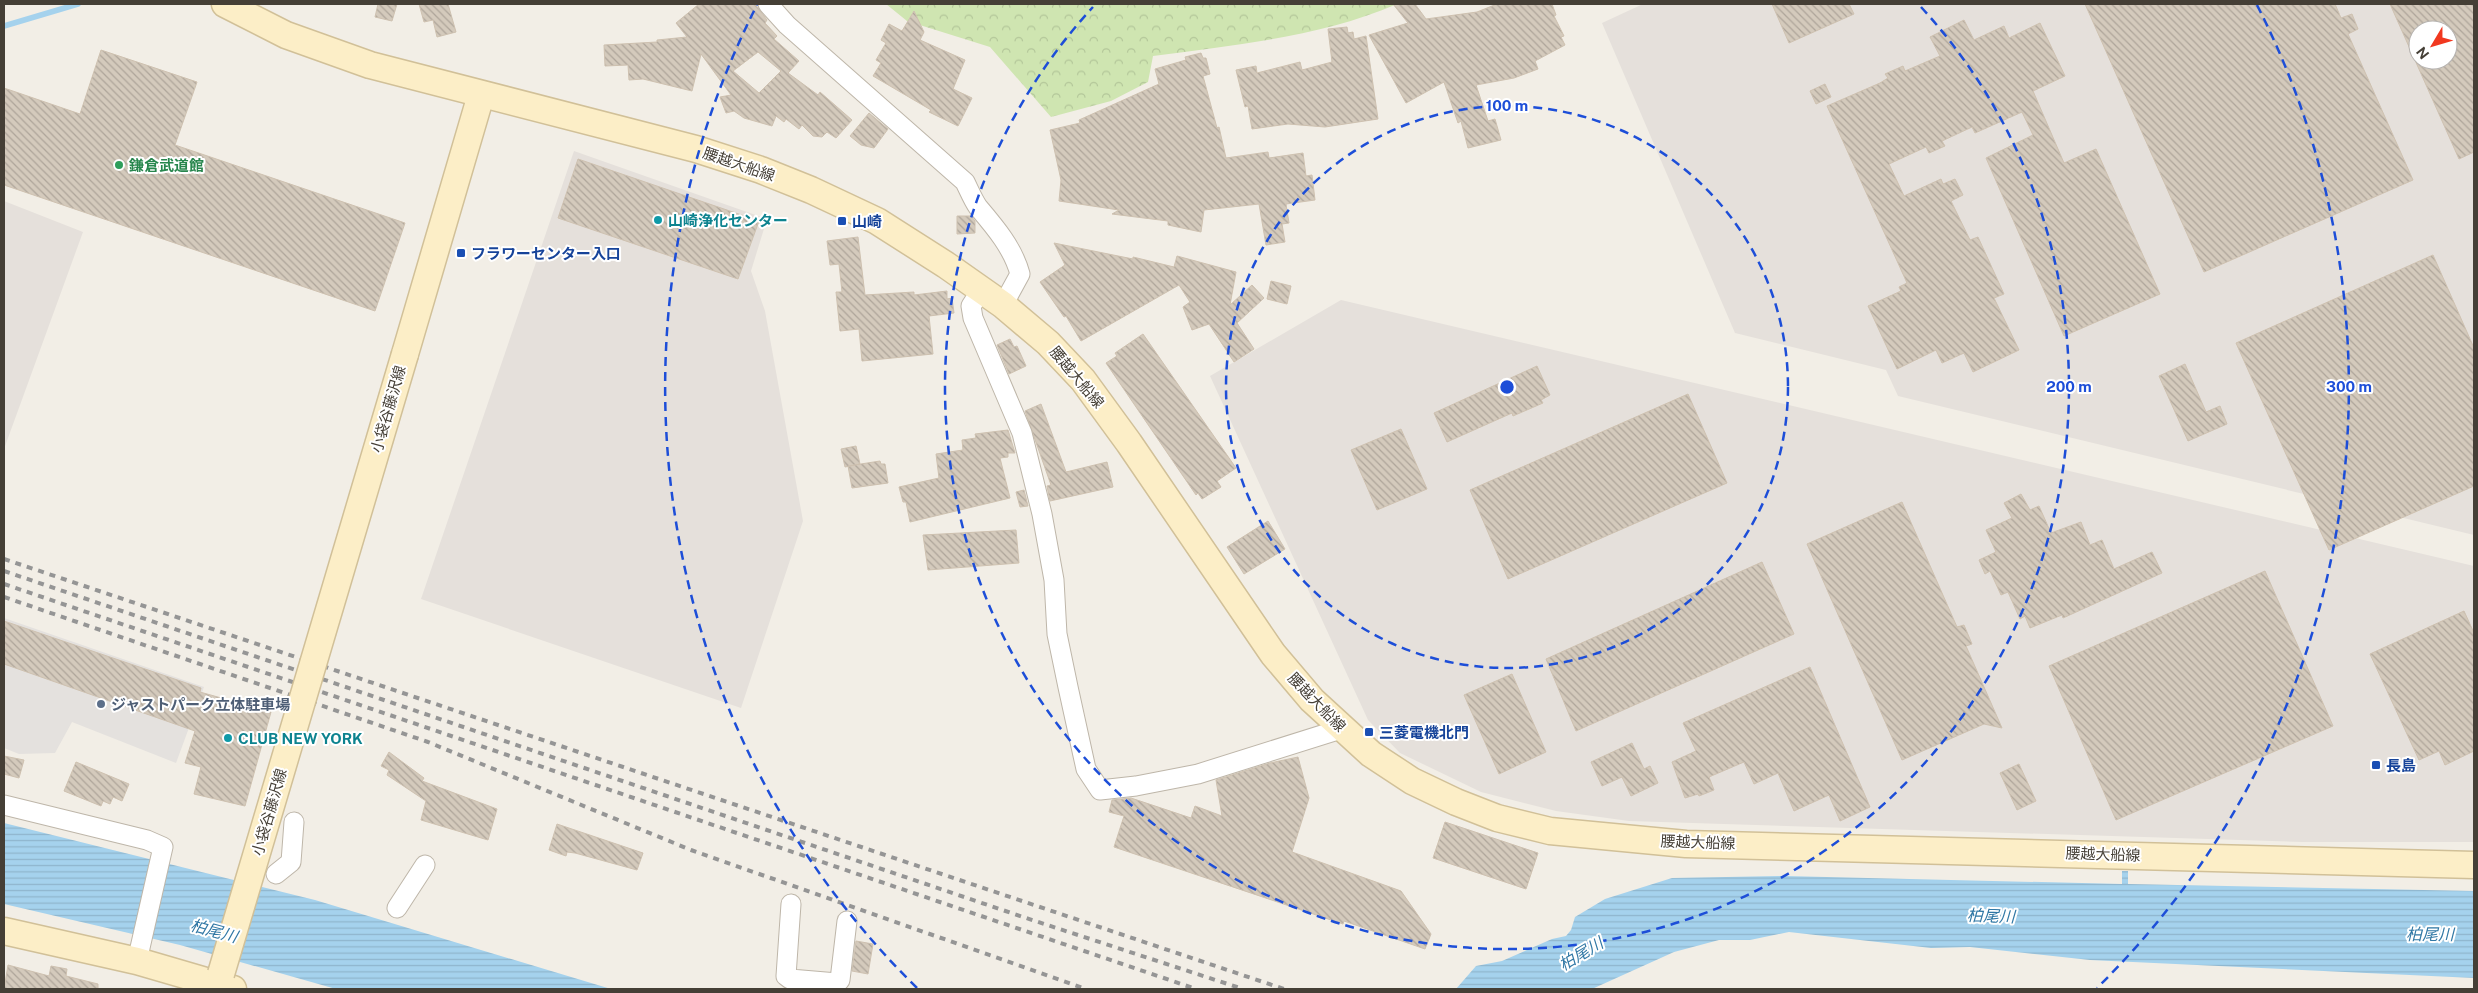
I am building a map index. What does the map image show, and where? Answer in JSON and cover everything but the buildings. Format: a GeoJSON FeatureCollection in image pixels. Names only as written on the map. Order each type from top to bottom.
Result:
{"type":"FeatureCollection","features":[{"type":"Feature","properties":{"kind":"main road"},"geometry":{"type":"LineString","coordinates":[[225,4],[286,34],[370,65],[481,95]]}},
{"type":"Feature","properties":{"kind":"main road","name":"腰越大船線"},"geometry":{"type":"LineString","coordinates":[[481,95],[696,149],[770,173],[877,221],[982,289],[1048,343],[1083,380],[1129,443],[1273,654],[1312,700],[1341,729],[1372,754],[1412,781],[1456,802],[1497,818],[1550,831],[1686,844],[2474,865]]}},
{"type":"Feature","properties":{"kind":"main road","name":"小袋谷藤沢線"},"geometry":{"type":"LineString","coordinates":[[4,931],[138,956],[222,984],[481,95]]}},
{"type":"Feature","properties":{"kind":"street"},"geometry":{"type":"LineString","coordinates":[[768,4],[787,25],[965,182],[977,206],[987,215],[1016,260],[1020,274],[1003,305]]}},
{"type":"Feature","properties":{"kind":"street"},"geometry":{"type":"LineString","coordinates":[[982,289],[971,306],[974,318],[1022,433],[1042,514],[1054,580],[1057,634],[1066,678],[1086,769],[1100,790],[1136,786],[1198,774],[1341,729]]}},
{"type":"Feature","properties":{"kind":"street"},"geometry":{"type":"LineString","coordinates":[[4,805],[147,840],[163,847],[138,956]]}},
{"type":"Feature","properties":{"kind":"street"},"geometry":{"type":"LineString","coordinates":[[276,874],[292,862],[294,822]]}},
{"type":"Feature","properties":{"kind":"street"},"geometry":{"type":"LineString","coordinates":[[397,908],[425,866]]}},
{"type":"Feature","properties":{"kind":"street"},"geometry":{"type":"LineString","coordinates":[[791,904],[786,976],[790,979],[837,984],[840,980],[846,921]]}},
{"type":"Feature","properties":{"kind":"shaded area"},"geometry":{"type":"Polygon","coordinates":[[[1643,4],[2474,4],[2474,535],[1898,396],[1886,370],[1735,333],[1602,23],[1643,4]]]}},
{"type":"Feature","properties":{"kind":"shaded area"},"geometry":{"type":"Polygon","coordinates":[[[574,151],[767,219],[751,271],[765,311],[803,521],[741,708],[421,599],[574,151]]]}},
{"type":"Feature","properties":{"kind":"shaded area"},"geometry":{"type":"Polygon","coordinates":[[[4,201],[83,232],[4,449],[4,201]]]}},
{"type":"Feature","properties":{"kind":"shaded area"},"geometry":{"type":"Polygon","coordinates":[[[1341,300],[2474,566],[2474,842],[2302,842],[1629,821],[1556,811],[1481,792],[1400,753],[1368,720],[1210,376],[1341,300]]]}},
{"type":"Feature","properties":{"kind":"shaded area","name":"ジャストパーク立体駐車場"},"geometry":{"type":"Polygon","coordinates":[[[4,618],[204,687],[176,763],[72,722],[55,753],[19,754],[4,748],[4,618]]]}},
{"type":"Feature","properties":{"kind":"green space"},"geometry":{"type":"Polygon","coordinates":[[[886,4],[1397,4],[1368,15],[1308,32],[1153,56],[1148,82],[1111,101],[1051,117],[990,47],[907,21],[886,4]]]}},
{"type":"Feature","properties":{"kind":"water","name":"柏尾川"},"geometry":{"type":"Polygon","coordinates":[[[4,823],[315,900],[611,989],[336,989],[180,945],[4,904],[4,823]]]}},
{"type":"Feature","properties":{"kind":"water","name":"柏尾川"},"geometry":{"type":"Polygon","coordinates":[[[2122,871],[2128,871],[2128,884],[2474,891],[2474,978],[2090,960],[1970,947],[1931,948],[1789,932],[1750,940],[1719,940],[1674,952],[1592,989],[1456,989],[1476,966],[1502,961],[1552,939],[1566,936],[1571,930],[1575,917],[1605,899],[1672,878],[1785,876],[2122,884],[2122,871]]]}},
{"type":"Feature","properties":{"kind":"waterway"},"geometry":{"type":"LineString","coordinates":[[4,26],[78,4]]}},
{"type":"Feature","properties":{"kind":"railway"},"geometry":{"type":"LineString","coordinates":[[4,559],[1284,989]]}},
{"type":"Feature","properties":{"kind":"railway"},"geometry":{"type":"LineString","coordinates":[[4,571],[1026,918],[1243,989]]}},
{"type":"Feature","properties":{"kind":"railway"},"geometry":{"type":"LineString","coordinates":[[4,584],[1196,989]]}},
{"type":"Feature","properties":{"kind":"railway"},"geometry":{"type":"LineString","coordinates":[[4,597],[428,742],[691,850],[1086,989]]}},
{"type":"Feature","properties":{"kind":"place","name":"鎌倉武道館"},"geometry":{"type":"Point","coordinates":[119,165]}},
{"type":"Feature","properties":{"kind":"place","name":"山崎浄化センター"},"geometry":{"type":"Point","coordinates":[658,220]}},
{"type":"Feature","properties":{"kind":"place","name":"山崎"},"geometry":{"type":"Point","coordinates":[842,221]}},
{"type":"Feature","properties":{"kind":"place","name":"フラワーセンター入口"},"geometry":{"type":"Point","coordinates":[461,253]}},
{"type":"Feature","properties":{"kind":"place","name":"ジャストパーク立体駐車場"},"geometry":{"type":"Point","coordinates":[101,704]}},
{"type":"Feature","properties":{"kind":"place","name":"三菱電機北門"},"geometry":{"type":"Point","coordinates":[1369,732]}},
{"type":"Feature","properties":{"kind":"place","name":"CLUB NEW YORK"},"geometry":{"type":"Point","coordinates":[228,738]}},
{"type":"Feature","properties":{"kind":"place","name":"長島"},"geometry":{"type":"Point","coordinates":[2376,765]}}]}
